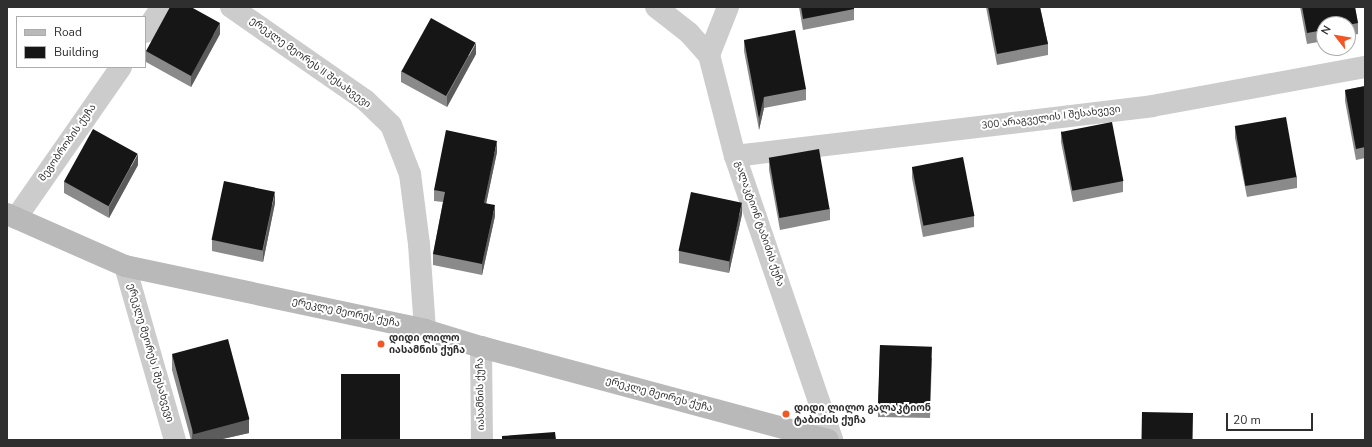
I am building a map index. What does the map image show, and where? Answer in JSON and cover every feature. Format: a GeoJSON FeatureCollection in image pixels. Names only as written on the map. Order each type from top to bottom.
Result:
{"type":"FeatureCollection","features":[{"type":"Feature","properties":{"kind":"street"},"geometry":{"type":"LineString","coordinates":[[146,31],[162,7]]}},
{"type":"Feature","properties":{"kind":"street","name":"ერეკლე მეორეს II შესახვევი"},"geometry":{"type":"LineString","coordinates":[[231,7],[364,100],[391,125],[410,174],[419,244],[425,330]]}},
{"type":"Feature","properties":{"kind":"street"},"geometry":{"type":"LineString","coordinates":[[656,7],[689,33],[709,56],[728,7]]}},
{"type":"Feature","properties":{"kind":"street","name":"გალაკტიონ ტაბიძის ქუჩა"},"geometry":{"type":"LineString","coordinates":[[709,56],[735,156],[832,440]]}},
{"type":"Feature","properties":{"kind":"street","name":"300 არაგველის I შესახვევი"},"geometry":{"type":"LineString","coordinates":[[735,156],[1152,106],[1365,67]]}},
{"type":"Feature","properties":{"kind":"street","name":"მეგობრობის ქუჩა"},"geometry":{"type":"LineString","coordinates":[[11,216],[120,68]]}},
{"type":"Feature","properties":{"kind":"street","name":"ერეკლე მეორეს ქუჩა"},"geometry":{"type":"LineString","coordinates":[[11,216],[125,266],[425,330],[481,347],[828,440]]}},
{"type":"Feature","properties":{"kind":"street","name":"ერეკლე მეორეს I შესახვევი"},"geometry":{"type":"LineString","coordinates":[[125,266],[175,440]]}},
{"type":"Feature","properties":{"kind":"street","name":"იასამნის ქუჩა"},"geometry":{"type":"LineString","coordinates":[[481,347],[482,440]]}},
{"type":"Feature","properties":{"kind":"building"},"geometry":{"type":"Polygon","coordinates":[[[170,7],[191,7],[220,23],[191,76],[146,51],[170,7]]]}},
{"type":"Feature","properties":{"kind":"building"},"geometry":{"type":"Polygon","coordinates":[[[801,7],[854,7],[854,9],[803,19],[801,7]]]}},
{"type":"Feature","properties":{"kind":"building"},"geometry":{"type":"Polygon","coordinates":[[[988,7],[1040,7],[1048,44],[997,54],[988,7]]]}},
{"type":"Feature","properties":{"kind":"building"},"geometry":{"type":"Polygon","coordinates":[[[1302,7],[1355,7],[1358,23],[1356,23],[1356,16],[1316,16],[1316,31],[1307,33],[1302,7]]]}},
{"type":"Feature","properties":{"kind":"building"},"geometry":{"type":"Polygon","coordinates":[[[431,18],[476,43],[446,96],[401,71],[431,18]]]}},
{"type":"Feature","properties":{"kind":"building"},"geometry":{"type":"Polygon","coordinates":[[[795,30],[806,89],[764,97],[759,119],[744,40],[795,30]]]}},
{"type":"Feature","properties":{"kind":"building"},"geometry":{"type":"Polygon","coordinates":[[[1365,86],[1365,147],[1356,149],[1345,90],[1365,86]]]}},
{"type":"Feature","properties":{"kind":"building"},"geometry":{"type":"Polygon","coordinates":[[[1286,117],[1297,177],[1245,186],[1235,126],[1286,117]]]}},
{"type":"Feature","properties":{"kind":"building"},"geometry":{"type":"Polygon","coordinates":[[[1112,122],[1123,181],[1072,191],[1061,132],[1112,122]]]}},
{"type":"Feature","properties":{"kind":"building"},"geometry":{"type":"Polygon","coordinates":[[[93,129],[138,154],[109,206],[64,181],[93,129]]]}},
{"type":"Feature","properties":{"kind":"building"},"geometry":{"type":"Polygon","coordinates":[[[446,130],[497,141],[484,203],[495,205],[482,264],[433,254],[445,192],[434,190],[446,130]]]}},
{"type":"Feature","properties":{"kind":"building"},"geometry":{"type":"Polygon","coordinates":[[[819,149],[830,209],[779,218],[769,158],[819,149]]]}},
{"type":"Feature","properties":{"kind":"building"},"geometry":{"type":"Polygon","coordinates":[[[963,157],[974,216],[923,226],[912,167],[963,157]]]}},
{"type":"Feature","properties":{"kind":"building"},"geometry":{"type":"Polygon","coordinates":[[[224,181],[275,192],[262,251],[212,240],[224,181]]]}},
{"type":"Feature","properties":{"kind":"building"},"geometry":{"type":"Polygon","coordinates":[[[691,192],[742,203],[729,262],[679,251],[691,192]]]}},
{"type":"Feature","properties":{"kind":"building"},"geometry":{"type":"Polygon","coordinates":[[[228,339],[249,419],[193,434],[172,354],[228,339]]]}},
{"type":"Feature","properties":{"kind":"building"},"geometry":{"type":"Polygon","coordinates":[[[880,345],[932,347],[930,408],[878,406],[880,345]]]}},
{"type":"Feature","properties":{"kind":"building"},"geometry":{"type":"Polygon","coordinates":[[[341,374],[400,374],[400,440],[341,440],[341,374]]]}},
{"type":"Feature","properties":{"kind":"building"},"geometry":{"type":"Polygon","coordinates":[[[1142,412],[1193,413],[1193,440],[1142,440],[1142,412]]]}},
{"type":"Feature","properties":{"kind":"building"},"geometry":{"type":"Polygon","coordinates":[[[555,432],[556,440],[502,440],[502,436],[555,432]]]}},
{"type":"Feature","properties":{"kind":"place","name":"დიდი ლილო იასამნის ქუჩა"},"geometry":{"type":"Point","coordinates":[381,344]}},
{"type":"Feature","properties":{"kind":"place","name":"დიდი ლილო გალაკტიონ ტაბიძის ქუჩა"},"geometry":{"type":"Point","coordinates":[786,414]}}]}
